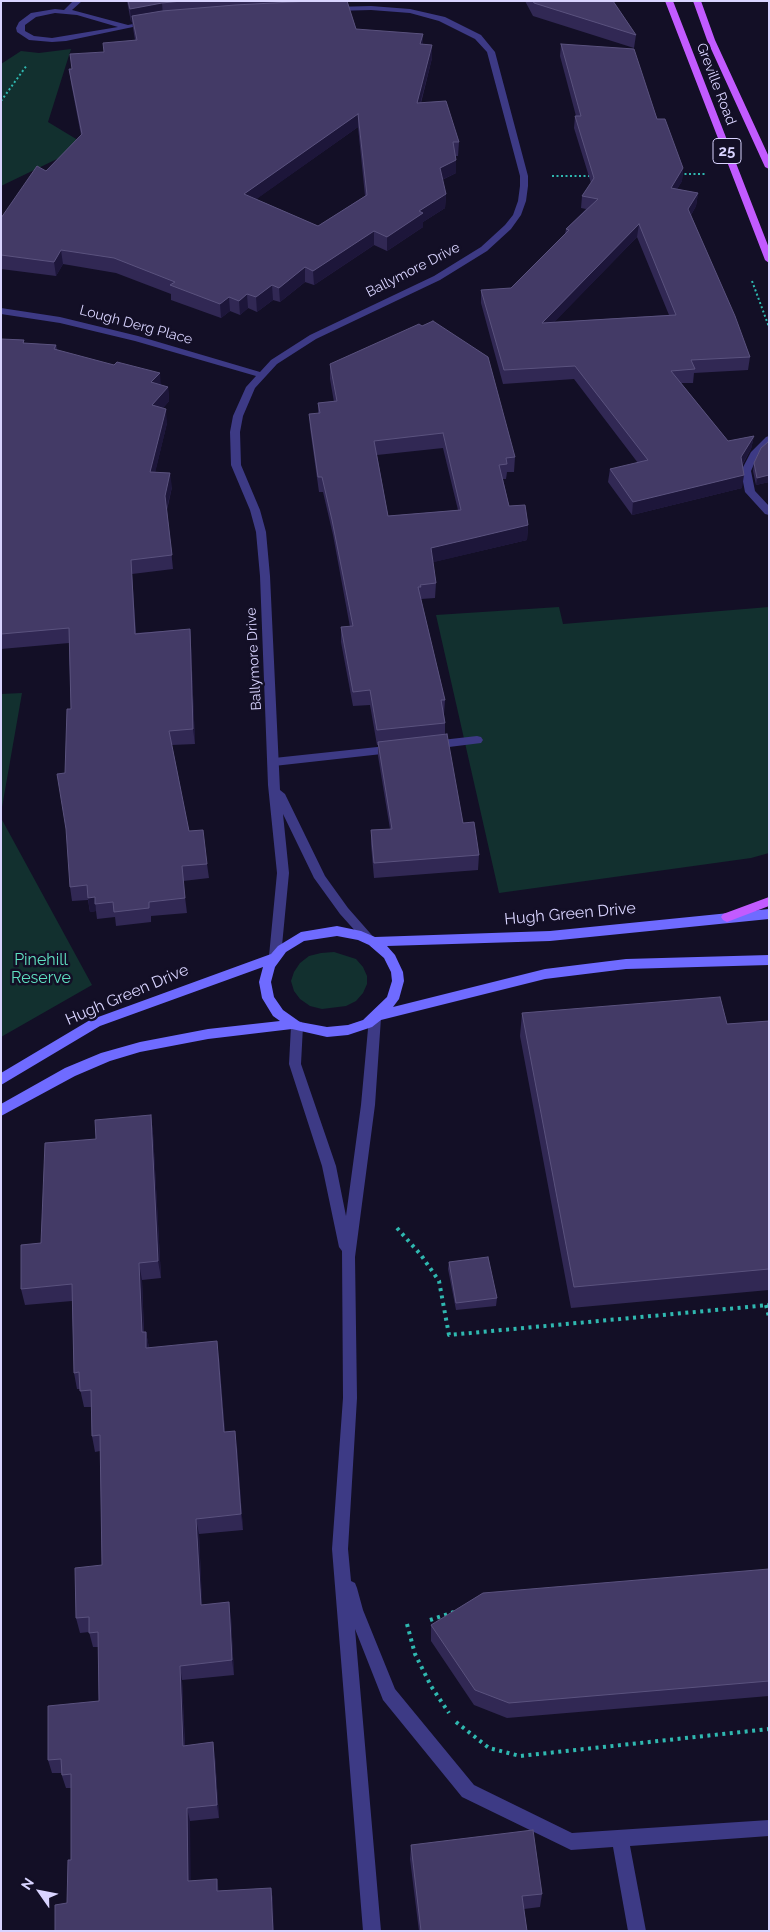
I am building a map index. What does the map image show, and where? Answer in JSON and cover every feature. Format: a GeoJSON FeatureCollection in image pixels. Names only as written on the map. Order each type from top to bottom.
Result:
{"type":"FeatureCollection","features":[{"type":"Feature","properties":{"kind":"main road","name":"Greville Road"},"geometry":{"type":"LineString","coordinates":[[669,1],[769,260]]}},
{"type":"Feature","properties":{"kind":"main road","name":"Greville Road"},"geometry":{"type":"LineString","coordinates":[[697,1],[712,40],[769,167]]}},
{"type":"Feature","properties":{"kind":"main road"},"geometry":{"type":"LineString","coordinates":[[727,917],[769,901]]}},
{"type":"Feature","properties":{"kind":"main road","name":"Hugh Green Drive"},"geometry":{"type":"LineString","coordinates":[[372,942],[550,936],[769,914]]}},
{"type":"Feature","properties":{"kind":"main road"},"geometry":{"type":"LineString","coordinates":[[378,1017],[393,1000],[398,981],[397,972],[389,955],[372,942],[349,933],[325,932],[301,937],[282,949],[274,957],[266,974],[265,990],[278,1013],[296,1025],[316,1031],[337,1032],[357,1028],[378,1017],[545,974],[626,964],[769,960]]}},
{"type":"Feature","properties":{"kind":"main road","name":"Hugh Green Drive"},"geometry":{"type":"LineString","coordinates":[[1,1080],[30,1060],[95,1024],[274,957]]}},
{"type":"Feature","properties":{"kind":"main road"},"geometry":{"type":"LineString","coordinates":[[1,1111],[70,1072],[106,1057],[132,1049],[208,1034],[296,1025]]}},
{"type":"Feature","properties":{"kind":"street"},"geometry":{"type":"LineString","coordinates":[[67,11],[78,1]]}},
{"type":"Feature","properties":{"kind":"street","name":"Ballymore Drive"},"geometry":{"type":"LineString","coordinates":[[274,957],[283,874],[274,785],[261,532],[255,510],[236,465],[234,448],[235,432],[243,402],[261,374],[274,362],[313,337],[437,278],[484,249],[508,227],[517,215],[522,201],[524,176],[491,52],[478,37],[442,19],[410,11],[371,8],[320,9]]}},
{"type":"Feature","properties":{"kind":"street"},"geometry":{"type":"LineString","coordinates":[[128,27],[67,11],[44,12],[26,20],[22,24],[21,32],[40,40],[52,40],[128,27],[154,22]]}},
{"type":"Feature","properties":{"kind":"street","name":"Lough Derg Place"},"geometry":{"type":"LineString","coordinates":[[1,310],[60,320],[138,339],[261,374]]}},
{"type":"Feature","properties":{"kind":"street"},"geometry":{"type":"LineString","coordinates":[[769,439],[754,454],[746,471],[750,492],[769,512]]}},
{"type":"Feature","properties":{"kind":"street"},"geometry":{"type":"LineString","coordinates":[[274,762],[477,740]]}},
{"type":"Feature","properties":{"kind":"street","name":"Ballymore Drive"},"geometry":{"type":"LineString","coordinates":[[274,785],[320,878],[344,910],[372,942]]}},
{"type":"Feature","properties":{"kind":"street"},"geometry":{"type":"LineString","coordinates":[[372,1931],[340,1549],[350,1398],[348,1257],[378,1017]]}},
{"type":"Feature","properties":{"kind":"street"},"geometry":{"type":"LineString","coordinates":[[296,1025],[295,1064],[329,1166],[348,1257]]}},
{"type":"Feature","properties":{"kind":"street"},"geometry":{"type":"LineString","coordinates":[[340,1549],[355,1610],[389,1694],[468,1791],[571,1842],[769,1828]]}},
{"type":"Feature","properties":{"kind":"street"},"geometry":{"type":"LineString","coordinates":[[620,1839],[637,1931]]}},
{"type":"Feature","properties":{"kind":"path"},"geometry":{"type":"LineString","coordinates":[[1,101],[21,72],[52,40]]}},
{"type":"Feature","properties":{"kind":"path"},"geometry":{"type":"LineString","coordinates":[[678,174],[735,172]]}},
{"type":"Feature","properties":{"kind":"path"},"geometry":{"type":"LineString","coordinates":[[524,176],[591,176]]}},
{"type":"Feature","properties":{"kind":"path"},"geometry":{"type":"LineString","coordinates":[[397,1228],[421,1255],[439,1281],[449,1335],[767,1305],[769,1317]]}},
{"type":"Feature","properties":{"kind":"path"},"geometry":{"type":"LineString","coordinates":[[430,1620],[457,1611]]}},
{"type":"Feature","properties":{"kind":"path"},"geometry":{"type":"LineString","coordinates":[[407,1624],[415,1654],[431,1686],[454,1720],[488,1748],[520,1756],[769,1729]]}},
{"type":"Feature","properties":{"kind":"green space"},"geometry":{"type":"Polygon","coordinates":[[[71,49],[48,122],[86,145],[1,186],[1,64],[21,51],[39,53],[71,49]]]}},
{"type":"Feature","properties":{"kind":"green space"},"geometry":{"type":"Polygon","coordinates":[[[559,607],[563,624],[769,607],[769,853],[751,858],[499,893],[436,615],[559,607]]]}},
{"type":"Feature","properties":{"kind":"green space"},"geometry":{"type":"Polygon","coordinates":[[[22,693],[1,813],[1,694],[22,693]]]}},
{"type":"Feature","properties":{"kind":"green space","name":"Pinehill Reserve"},"geometry":{"type":"Polygon","coordinates":[[[1,818],[92,985],[1,1037],[1,818]]]}},
{"type":"Feature","properties":{"kind":"green space"},"geometry":{"type":"Polygon","coordinates":[[[334,952],[356,959],[363,967],[367,976],[367,984],[363,993],[356,1001],[346,1006],[322,1009],[310,1006],[300,999],[294,991],[291,981],[294,972],[300,963],[309,956],[334,952]]]}},
{"type":"Feature","properties":{"kind":"building"},"geometry":{"type":"Polygon","coordinates":[[[128,1],[182,1],[130,9],[128,1]]]}},
{"type":"Feature","properties":{"kind":"building"},"geometry":{"type":"Polygon","coordinates":[[[347,1],[356,29],[423,34],[420,44],[432,45],[417,103],[446,101],[459,142],[453,142],[456,160],[440,168],[446,194],[419,211],[423,213],[387,237],[374,231],[313,271],[305,267],[279,288],[272,285],[256,297],[247,294],[239,301],[229,297],[220,304],[170,285],[175,282],[114,258],[61,250],[54,262],[1,255],[1,218],[37,166],[46,171],[82,134],[69,69],[72,69],[70,54],[104,52],[103,43],[137,40],[132,16],[162,11],[235,5],[347,1]],[[358,114],[244,194],[318,226],[367,195],[358,114]]]}},
{"type":"Feature","properties":{"kind":"building"},"geometry":{"type":"Polygon","coordinates":[[[533,1],[613,1],[636,35],[534,3],[533,1]]]}},
{"type":"Feature","properties":{"kind":"building"},"geometry":{"type":"Polygon","coordinates":[[[561,44],[634,49],[657,119],[665,119],[683,168],[671,188],[698,193],[688,209],[735,316],[750,357],[691,360],[695,369],[671,371],[728,441],[754,436],[741,457],[744,475],[633,502],[610,469],[648,460],[575,366],[504,370],[481,290],[511,288],[569,230],[566,229],[598,199],[582,196],[594,178],[575,116],[581,116],[561,44]],[[639,224],[542,323],[676,315],[639,224]]]}},
{"type":"Feature","properties":{"kind":"building"},"geometry":{"type":"Polygon","coordinates":[[[433,321],[488,357],[515,457],[506,458],[507,464],[499,465],[509,506],[525,505],[528,525],[431,548],[436,583],[420,585],[421,587],[418,587],[445,700],[441,700],[445,723],[377,730],[370,690],[353,692],[341,627],[353,626],[322,477],[318,477],[309,414],[320,413],[318,403],[337,401],[330,364],[419,324],[422,326],[433,321]],[[443,433],[374,441],[388,516],[461,510],[443,433]]]}},
{"type":"Feature","properties":{"kind":"building"},"geometry":{"type":"Polygon","coordinates":[[[1,339],[24,340],[23,343],[56,345],[54,349],[114,365],[117,362],[160,373],[151,382],[168,387],[152,405],[166,409],[150,472],[170,473],[165,496],[172,555],[131,560],[135,634],[190,629],[193,729],[169,731],[189,831],[203,830],[207,864],[182,866],[185,898],[149,902],[149,908],[114,912],[113,902],[95,904],[95,897],[88,898],[87,885],[70,887],[66,829],[57,774],[65,773],[67,709],[71,709],[69,628],[1,634],[1,339]]]}},
{"type":"Feature","properties":{"kind":"building"},"geometry":{"type":"Polygon","coordinates":[[[768,442],[769,475],[757,478],[754,463],[761,448],[768,442]]]}},
{"type":"Feature","properties":{"kind":"building"},"geometry":{"type":"Polygon","coordinates":[[[447,734],[463,823],[474,822],[479,855],[374,863],[371,830],[392,829],[378,742],[447,734]]]}},
{"type":"Feature","properties":{"kind":"building"},"geometry":{"type":"Polygon","coordinates":[[[720,997],[727,1024],[769,1021],[769,1269],[574,1287],[522,1013],[720,997]]]}},
{"type":"Feature","properties":{"kind":"building"},"geometry":{"type":"Polygon","coordinates":[[[151,1115],[158,1261],[139,1263],[142,1332],[146,1332],[146,1348],[217,1341],[224,1432],[235,1431],[241,1514],[196,1519],[201,1605],[229,1602],[232,1660],[180,1666],[183,1746],[213,1742],[217,1805],[187,1808],[188,1881],[217,1879],[217,1891],[271,1888],[273,1931],[55,1931],[55,1905],[67,1903],[68,1860],[71,1860],[71,1774],[62,1775],[61,1759],[48,1760],[48,1706],[99,1701],[98,1632],[89,1633],[89,1617],[76,1618],[75,1568],[102,1565],[100,1435],[92,1436],[91,1390],[80,1391],[79,1372],[74,1373],[72,1284],[21,1289],[21,1245],[41,1243],[45,1143],[96,1139],[95,1120],[151,1115]]]}},
{"type":"Feature","properties":{"kind":"building"},"geometry":{"type":"Polygon","coordinates":[[[488,1257],[497,1298],[456,1303],[449,1262],[488,1257]]]}},
{"type":"Feature","properties":{"kind":"building"},"geometry":{"type":"Polygon","coordinates":[[[769,1569],[769,1681],[509,1703],[475,1690],[431,1625],[483,1593],[769,1569]]]}},
{"type":"Feature","properties":{"kind":"building"},"geometry":{"type":"Polygon","coordinates":[[[533,1830],[542,1894],[522,1896],[527,1931],[421,1931],[411,1845],[533,1830]]]}}]}
